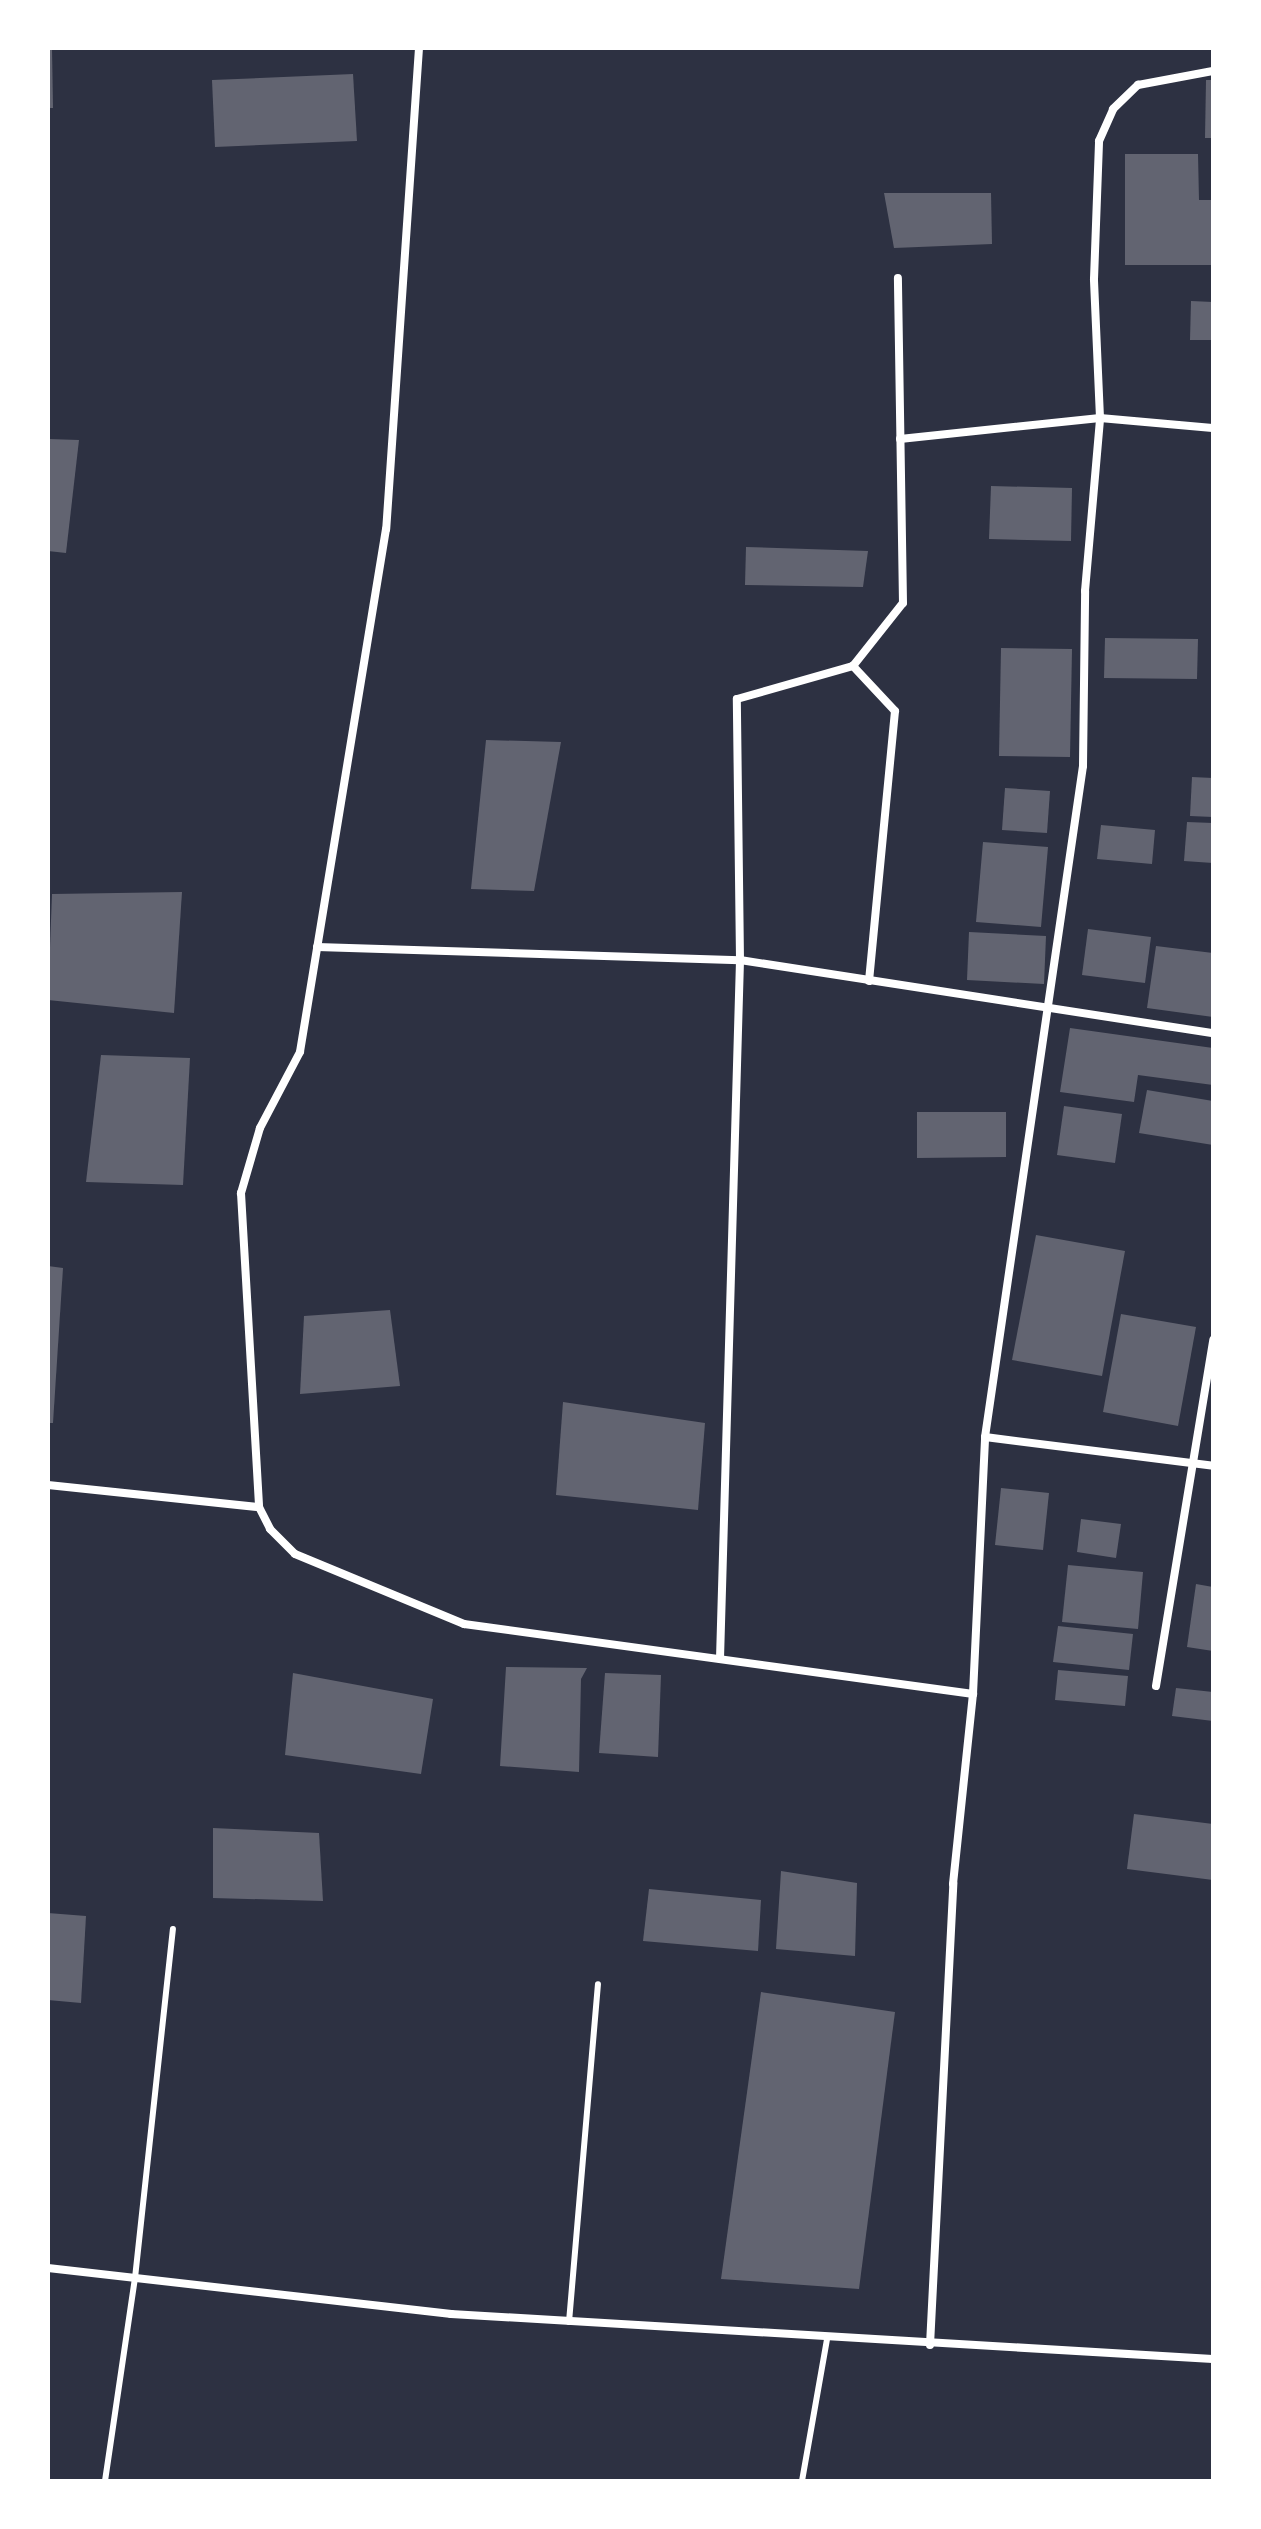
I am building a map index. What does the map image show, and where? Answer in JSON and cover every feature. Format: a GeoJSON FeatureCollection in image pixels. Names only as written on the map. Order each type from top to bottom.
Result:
{"type":"FeatureCollection","features":[{"type":"Feature","properties":{"kind":"street"},"geometry":{"type":"LineString","coordinates":[[419,48],[386,529],[300,1052],[260,1128],[241,1193],[259,1507],[270,1529],[295,1554],[464,1624],[973,1694]]}},
{"type":"Feature","properties":{"kind":"street"},"geometry":{"type":"LineString","coordinates":[[930,2345],[953,1884],[973,1694],[985,1437],[1051,1005],[1083,766],[1085,591],[1100,418],[1094,279],[1099,141],[1113,109],[1138,85],[1213,71]]}},
{"type":"Feature","properties":{"kind":"street"},"geometry":{"type":"LineString","coordinates":[[720,1659],[740,960],[737,699],[853,666],[903,603],[898,278]]}},
{"type":"Feature","properties":{"kind":"street"},"geometry":{"type":"LineString","coordinates":[[900,439],[1100,418],[1213,428]]}},
{"type":"Feature","properties":{"kind":"street"},"geometry":{"type":"LineString","coordinates":[[853,666],[895,711],[869,981]]}},
{"type":"Feature","properties":{"kind":"street"},"geometry":{"type":"LineString","coordinates":[[317,947],[740,960],[1051,1005],[1213,1033]]}},
{"type":"Feature","properties":{"kind":"street"},"geometry":{"type":"LineString","coordinates":[[1156,1686],[1213,1340]]}},
{"type":"Feature","properties":{"kind":"street"},"geometry":{"type":"LineString","coordinates":[[985,1437],[1213,1466]]}},
{"type":"Feature","properties":{"kind":"street"},"geometry":{"type":"LineString","coordinates":[[48,1485],[259,1507]]}},
{"type":"Feature","properties":{"kind":"street"},"geometry":{"type":"LineString","coordinates":[[48,2268],[451,2314],[827,2339],[1213,2359]]}},
{"type":"Feature","properties":{"kind":"lane"},"geometry":{"type":"LineString","coordinates":[[105,2481],[135,2278],[173,1929]]}},
{"type":"Feature","properties":{"kind":"lane"},"geometry":{"type":"LineString","coordinates":[[569,2322],[598,1984]]}},
{"type":"Feature","properties":{"kind":"lane"},"geometry":{"type":"LineString","coordinates":[[802,2481],[827,2339]]}},
{"type":"Feature","properties":{"kind":"building"},"geometry":{"type":"Polygon","coordinates":[[[48,48],[52,48],[53,108],[48,108],[48,48]]]}},
{"type":"Feature","properties":{"kind":"building"},"geometry":{"type":"Polygon","coordinates":[[[353,74],[357,141],[215,147],[212,80],[353,74]]]}},
{"type":"Feature","properties":{"kind":"building"},"geometry":{"type":"Polygon","coordinates":[[[1206,80],[1213,80],[1213,138],[1205,138],[1206,80]]]}},
{"type":"Feature","properties":{"kind":"building"},"geometry":{"type":"Polygon","coordinates":[[[1125,154],[1198,154],[1199,200],[1213,200],[1213,265],[1125,265],[1125,154]]]}},
{"type":"Feature","properties":{"kind":"building"},"geometry":{"type":"Polygon","coordinates":[[[884,193],[991,193],[992,244],[894,248],[884,193]]]}},
{"type":"Feature","properties":{"kind":"building"},"geometry":{"type":"Polygon","coordinates":[[[1191,301],[1213,302],[1213,340],[1190,340],[1191,301]]]}},
{"type":"Feature","properties":{"kind":"building"},"geometry":{"type":"Polygon","coordinates":[[[48,439],[79,440],[66,553],[48,551],[48,439]]]}},
{"type":"Feature","properties":{"kind":"building"},"geometry":{"type":"Polygon","coordinates":[[[991,486],[1072,488],[1071,541],[989,539],[991,486]]]}},
{"type":"Feature","properties":{"kind":"building"},"geometry":{"type":"Polygon","coordinates":[[[746,547],[868,551],[863,587],[745,585],[746,547]]]}},
{"type":"Feature","properties":{"kind":"building"},"geometry":{"type":"Polygon","coordinates":[[[1105,638],[1198,639],[1197,679],[1104,678],[1105,638]]]}},
{"type":"Feature","properties":{"kind":"building"},"geometry":{"type":"Polygon","coordinates":[[[1001,648],[1072,649],[1070,757],[999,756],[1001,648]]]}},
{"type":"Feature","properties":{"kind":"building"},"geometry":{"type":"Polygon","coordinates":[[[486,740],[561,742],[534,891],[471,889],[486,740]]]}},
{"type":"Feature","properties":{"kind":"building"},"geometry":{"type":"Polygon","coordinates":[[[1192,777],[1213,778],[1213,817],[1190,816],[1192,777]]]}},
{"type":"Feature","properties":{"kind":"building"},"geometry":{"type":"Polygon","coordinates":[[[1005,788],[1050,791],[1047,833],[1002,830],[1005,788]]]}},
{"type":"Feature","properties":{"kind":"building"},"geometry":{"type":"Polygon","coordinates":[[[1187,822],[1213,823],[1213,863],[1184,861],[1187,822]]]}},
{"type":"Feature","properties":{"kind":"building"},"geometry":{"type":"Polygon","coordinates":[[[1101,825],[1155,830],[1152,864],[1097,859],[1101,825]]]}},
{"type":"Feature","properties":{"kind":"building"},"geometry":{"type":"Polygon","coordinates":[[[983,842],[1048,847],[1041,927],[976,922],[983,842]]]}},
{"type":"Feature","properties":{"kind":"building"},"geometry":{"type":"Polygon","coordinates":[[[182,892],[174,1013],[48,1000],[52,894],[182,892]]]}},
{"type":"Feature","properties":{"kind":"building"},"geometry":{"type":"Polygon","coordinates":[[[1088,929],[1151,937],[1145,983],[1082,975],[1088,929]]]}},
{"type":"Feature","properties":{"kind":"building"},"geometry":{"type":"Polygon","coordinates":[[[969,932],[1046,936],[1044,984],[967,980],[969,932]]]}},
{"type":"Feature","properties":{"kind":"building"},"geometry":{"type":"Polygon","coordinates":[[[1156,946],[1213,953],[1213,1017],[1147,1008],[1156,946]]]}},
{"type":"Feature","properties":{"kind":"building"},"geometry":{"type":"Polygon","coordinates":[[[1070,1028],[1213,1048],[1213,1085],[1138,1075],[1134,1102],[1060,1092],[1070,1028]]]}},
{"type":"Feature","properties":{"kind":"building"},"geometry":{"type":"Polygon","coordinates":[[[101,1055],[190,1058],[183,1185],[86,1182],[101,1055]]]}},
{"type":"Feature","properties":{"kind":"building"},"geometry":{"type":"Polygon","coordinates":[[[1147,1090],[1213,1101],[1213,1145],[1139,1133],[1147,1090]]]}},
{"type":"Feature","properties":{"kind":"building"},"geometry":{"type":"Polygon","coordinates":[[[1064,1106],[1122,1114],[1115,1163],[1057,1155],[1064,1106]]]}},
{"type":"Feature","properties":{"kind":"building"},"geometry":{"type":"Polygon","coordinates":[[[917,1112],[1006,1112],[1006,1157],[917,1158],[917,1112]]]}},
{"type":"Feature","properties":{"kind":"building"},"geometry":{"type":"Polygon","coordinates":[[[1036,1235],[1125,1251],[1102,1376],[1012,1360],[1036,1235]]]}},
{"type":"Feature","properties":{"kind":"building"},"geometry":{"type":"Polygon","coordinates":[[[48,1266],[63,1268],[53,1423],[48,1423],[48,1266]]]}},
{"type":"Feature","properties":{"kind":"building"},"geometry":{"type":"Polygon","coordinates":[[[390,1310],[400,1386],[300,1394],[304,1316],[390,1310]]]}},
{"type":"Feature","properties":{"kind":"building"},"geometry":{"type":"Polygon","coordinates":[[[1121,1314],[1196,1327],[1178,1426],[1103,1412],[1121,1314]]]}},
{"type":"Feature","properties":{"kind":"building"},"geometry":{"type":"Polygon","coordinates":[[[563,1402],[705,1423],[698,1510],[556,1495],[563,1402]]]}},
{"type":"Feature","properties":{"kind":"building"},"geometry":{"type":"Polygon","coordinates":[[[1001,1488],[1049,1493],[1043,1550],[995,1545],[1001,1488]]]}},
{"type":"Feature","properties":{"kind":"building"},"geometry":{"type":"Polygon","coordinates":[[[1081,1519],[1121,1524],[1116,1558],[1077,1552],[1081,1519]]]}},
{"type":"Feature","properties":{"kind":"building"},"geometry":{"type":"Polygon","coordinates":[[[1068,1565],[1143,1572],[1138,1629],[1062,1622],[1068,1565]]]}},
{"type":"Feature","properties":{"kind":"building"},"geometry":{"type":"Polygon","coordinates":[[[1196,1584],[1213,1587],[1213,1651],[1187,1647],[1196,1584]]]}},
{"type":"Feature","properties":{"kind":"building"},"geometry":{"type":"Polygon","coordinates":[[[1058,1626],[1133,1634],[1129,1670],[1053,1662],[1058,1626]]]}},
{"type":"Feature","properties":{"kind":"building"},"geometry":{"type":"Polygon","coordinates":[[[506,1667],[587,1668],[581,1679],[579,1772],[500,1766],[506,1667]]]}},
{"type":"Feature","properties":{"kind":"building"},"geometry":{"type":"Polygon","coordinates":[[[1058,1670],[1128,1676],[1125,1706],[1055,1700],[1058,1670]]]}},
{"type":"Feature","properties":{"kind":"building"},"geometry":{"type":"Polygon","coordinates":[[[293,1673],[433,1699],[421,1774],[285,1755],[293,1673]]]}},
{"type":"Feature","properties":{"kind":"building"},"geometry":{"type":"Polygon","coordinates":[[[605,1673],[661,1675],[658,1757],[599,1753],[605,1673]]]}},
{"type":"Feature","properties":{"kind":"building"},"geometry":{"type":"Polygon","coordinates":[[[1176,1688],[1213,1692],[1213,1721],[1172,1716],[1176,1688]]]}},
{"type":"Feature","properties":{"kind":"building"},"geometry":{"type":"Polygon","coordinates":[[[1134,1814],[1213,1824],[1213,1880],[1127,1869],[1134,1814]]]}},
{"type":"Feature","properties":{"kind":"building"},"geometry":{"type":"Polygon","coordinates":[[[213,1828],[319,1833],[323,1901],[213,1898],[213,1828]]]}},
{"type":"Feature","properties":{"kind":"building"},"geometry":{"type":"Polygon","coordinates":[[[781,1871],[857,1883],[855,1956],[776,1949],[781,1871]]]}},
{"type":"Feature","properties":{"kind":"building"},"geometry":{"type":"Polygon","coordinates":[[[649,1889],[761,1900],[758,1951],[643,1941],[649,1889]]]}},
{"type":"Feature","properties":{"kind":"building"},"geometry":{"type":"Polygon","coordinates":[[[48,1913],[86,1916],[81,2003],[48,2000],[48,1913]]]}},
{"type":"Feature","properties":{"kind":"building"},"geometry":{"type":"Polygon","coordinates":[[[761,1992],[895,2012],[859,2289],[721,2279],[761,1992]]]}}]}
